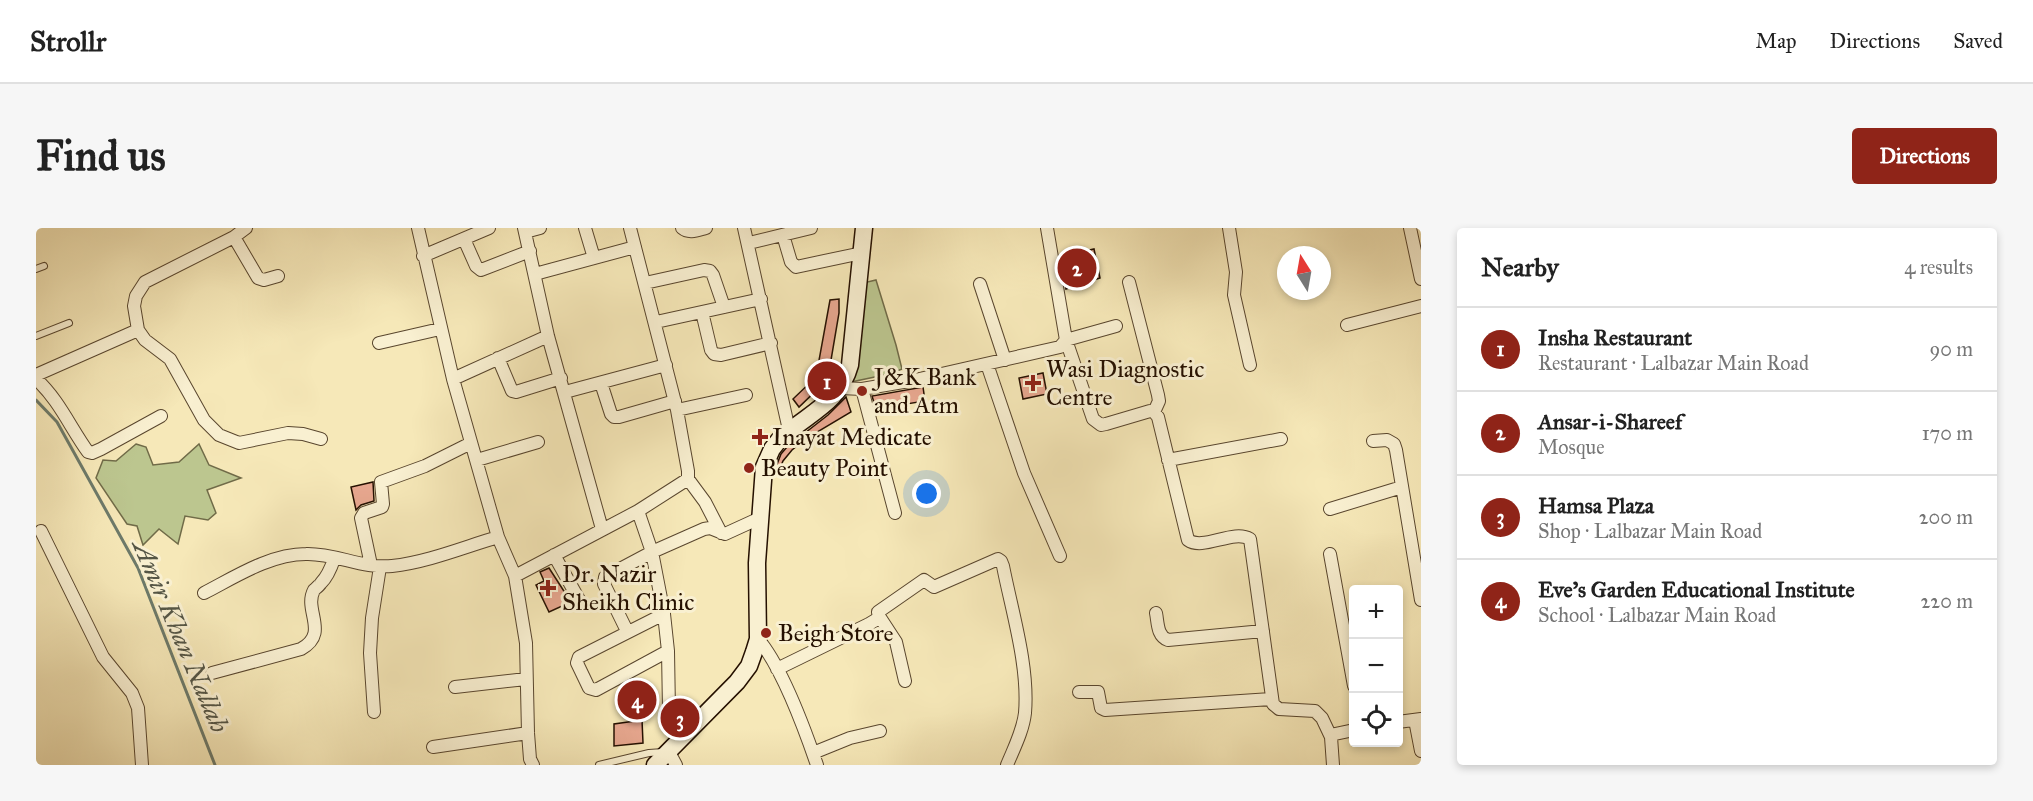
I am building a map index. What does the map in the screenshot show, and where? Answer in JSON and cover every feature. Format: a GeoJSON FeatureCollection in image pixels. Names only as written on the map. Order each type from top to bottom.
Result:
{"type":"FeatureCollection","features":[{"type":"Feature","properties":{"kind":"main road"},"geometry":{"type":"LineString","coordinates":[[655,765],[673,758],[681,738],[736,682],[748,666],[758,639],[758,563],[764,467],[772,449],[789,430],[820,408],[846,381],[850,365],[864,228]]}},
{"type":"Feature","properties":{"kind":"street"},"geometry":{"type":"LineString","coordinates":[[246,228],[234,237],[146,282],[136,296],[134,306],[138,330],[145,340],[174,364],[204,420],[219,435],[239,443],[288,433],[321,439]]}},
{"type":"Feature","properties":{"kind":"street"},"geometry":{"type":"LineString","coordinates":[[418,228],[453,379],[498,537],[515,576],[526,643],[528,733],[530,759],[533,765]]}},
{"type":"Feature","properties":{"kind":"street"},"geometry":{"type":"LineString","coordinates":[[540,228],[524,230],[548,336],[602,529]]}},
{"type":"Feature","properties":{"kind":"street"},"geometry":{"type":"LineString","coordinates":[[585,228],[594,258]]}},
{"type":"Feature","properties":{"kind":"street"},"geometry":{"type":"LineString","coordinates":[[630,228],[676,406],[688,479],[705,502],[721,533]]}},
{"type":"Feature","properties":{"kind":"street"},"geometry":{"type":"LineString","coordinates":[[682,228],[685,231],[706,228]]}},
{"type":"Feature","properties":{"kind":"street"},"geometry":{"type":"LineString","coordinates":[[744,228],[789,430]]}},
{"type":"Feature","properties":{"kind":"street"},"geometry":{"type":"LineString","coordinates":[[749,243],[811,228]]}},
{"type":"Feature","properties":{"kind":"street"},"geometry":{"type":"LineString","coordinates":[[1047,228],[1066,340],[1090,414],[1096,422],[1106,424],[1150,411],[1154,412],[1158,417],[1188,540],[1195,543],[1240,536],[1250,539],[1271,699],[1279,709],[1319,713],[1331,737],[1333,765]]}},
{"type":"Feature","properties":{"kind":"street"},"geometry":{"type":"LineString","coordinates":[[1228,228],[1236,272],[1234,295],[1250,365]]}},
{"type":"Feature","properties":{"kind":"street"},"geometry":{"type":"LineString","coordinates":[[1410,228],[1421,279]]}},
{"type":"Feature","properties":{"kind":"street"},"geometry":{"type":"LineString","coordinates":[[423,256],[486,229]]}},
{"type":"Feature","properties":{"kind":"street"},"geometry":{"type":"LineString","coordinates":[[783,235],[791,262],[796,267],[862,253]]}},
{"type":"Feature","properties":{"kind":"street"},"geometry":{"type":"LineString","coordinates":[[234,237],[258,278],[264,280],[278,276]]}},
{"type":"Feature","properties":{"kind":"street"},"geometry":{"type":"LineString","coordinates":[[464,239],[477,268],[481,270],[530,251]]}},
{"type":"Feature","properties":{"kind":"street"},"geometry":{"type":"LineString","coordinates":[[535,274],[635,247]]}},
{"type":"Feature","properties":{"kind":"street"},"geometry":{"type":"LineString","coordinates":[[645,283],[704,270],[710,271],[724,307]]}},
{"type":"Feature","properties":{"kind":"street"},"geometry":{"type":"LineString","coordinates":[[1128,282],[1158,395],[1159,401],[1154,412]]}},
{"type":"Feature","properties":{"kind":"street"},"geometry":{"type":"LineString","coordinates":[[980,284],[1005,360]]}},
{"type":"Feature","properties":{"kind":"street"},"geometry":{"type":"LineString","coordinates":[[656,322],[761,299]]}},
{"type":"Feature","properties":{"kind":"street"},"geometry":{"type":"LineString","coordinates":[[1347,325],[1421,306]]}},
{"type":"Feature","properties":{"kind":"street"},"geometry":{"type":"LineString","coordinates":[[702,312],[714,354],[721,355],[771,343]]}},
{"type":"Feature","properties":{"kind":"street"},"geometry":{"type":"LineString","coordinates":[[841,388],[862,389],[915,380],[1005,360],[1060,347],[1066,340],[1116,326]]}},
{"type":"Feature","properties":{"kind":"street"},"geometry":{"type":"LineString","coordinates":[[379,343],[440,329]]}},
{"type":"Feature","properties":{"kind":"street"},"geometry":{"type":"LineString","coordinates":[[138,330],[36,377],[60,406],[88,452],[92,453],[101,449],[161,416]]}},
{"type":"Feature","properties":{"kind":"street"},"geometry":{"type":"LineString","coordinates":[[453,379],[548,336]]}},
{"type":"Feature","properties":{"kind":"street"},"geometry":{"type":"LineString","coordinates":[[498,357],[512,391],[516,392],[561,378]]}},
{"type":"Feature","properties":{"kind":"street"},"geometry":{"type":"LineString","coordinates":[[987,364],[1024,473],[1060,556]]}},
{"type":"Feature","properties":{"kind":"street"},"geometry":{"type":"LineString","coordinates":[[565,392],[666,365]]}},
{"type":"Feature","properties":{"kind":"street"},"geometry":{"type":"LineString","coordinates":[[601,383],[614,417],[746,395]]}},
{"type":"Feature","properties":{"kind":"street"},"geometry":{"type":"LineString","coordinates":[[862,389],[895,513]]}},
{"type":"Feature","properties":{"kind":"street"},"geometry":{"type":"LineString","coordinates":[[1168,460],[1281,439]]}},
{"type":"Feature","properties":{"kind":"street"},"geometry":{"type":"LineString","coordinates":[[1373,441],[1387,440],[1394,444],[1421,600]]}},
{"type":"Feature","properties":{"kind":"street"},"geometry":{"type":"LineString","coordinates":[[477,460],[538,441]]}},
{"type":"Feature","properties":{"kind":"street"},"geometry":{"type":"LineString","coordinates":[[374,712],[370,653],[375,566],[362,518],[364,513],[382,507],[381,482],[425,466],[471,442]]}},
{"type":"Feature","properties":{"kind":"street"},"geometry":{"type":"LineString","coordinates":[[515,576],[638,511],[688,479]]}},
{"type":"Feature","properties":{"kind":"street"},"geometry":{"type":"LineString","coordinates":[[1330,509],[1402,488]]}},
{"type":"Feature","properties":{"kind":"street"},"geometry":{"type":"LineString","coordinates":[[638,511],[652,552],[664,614],[668,651],[669,711],[681,738]]}},
{"type":"Feature","properties":{"kind":"street"},"geometry":{"type":"LineString","coordinates":[[627,631],[603,580],[605,577],[652,552],[704,529],[710,528],[721,533],[730,533],[760,518]]}},
{"type":"Feature","properties":{"kind":"street"},"geometry":{"type":"LineString","coordinates":[[41,531],[103,657],[136,699],[142,765]]}},
{"type":"Feature","properties":{"kind":"street"},"geometry":{"type":"LineString","coordinates":[[204,593],[264,563],[286,556],[307,554],[375,566],[410,563],[498,537]]}},
{"type":"Feature","properties":{"kind":"street"},"geometry":{"type":"LineString","coordinates":[[1330,554],[1349,663]]}},
{"type":"Feature","properties":{"kind":"street"},"geometry":{"type":"LineString","coordinates":[[554,555],[582,605]]}},
{"type":"Feature","properties":{"kind":"street"},"geometry":{"type":"LineString","coordinates":[[212,673],[301,649],[310,644],[314,637],[313,598],[315,590],[327,576],[334,559]]}},
{"type":"Feature","properties":{"kind":"street"},"geometry":{"type":"LineString","coordinates":[[905,681],[896,642],[878,612],[924,580],[934,587],[993,560],[1001,561],[1020,650],[1025,691],[1025,714],[1022,727],[1007,765]]}},
{"type":"Feature","properties":{"kind":"street"},"geometry":{"type":"LineString","coordinates":[[1156,613],[1160,634],[1163,639],[1168,640],[1263,631]]}},
{"type":"Feature","properties":{"kind":"street"},"geometry":{"type":"LineString","coordinates":[[664,614],[579,657],[578,663],[589,688],[596,690],[668,651]]}},
{"type":"Feature","properties":{"kind":"street"},"geometry":{"type":"LineString","coordinates":[[777,669],[869,624],[879,616]]}},
{"type":"Feature","properties":{"kind":"street"},"geometry":{"type":"LineString","coordinates":[[758,639],[777,669],[817,765]]}},
{"type":"Feature","properties":{"kind":"street"},"geometry":{"type":"LineString","coordinates":[[455,687],[526,679]]}},
{"type":"Feature","properties":{"kind":"street"},"geometry":{"type":"LineString","coordinates":[[1079,692],[1098,692],[1101,708],[1105,710],[1271,699]]}},
{"type":"Feature","properties":{"kind":"street"},"geometry":{"type":"LineString","coordinates":[[1403,722],[1418,719],[1421,751]]}},
{"type":"Feature","properties":{"kind":"street"},"geometry":{"type":"LineString","coordinates":[[813,753],[850,738],[880,731]]}},
{"type":"Feature","properties":{"kind":"street"},"geometry":{"type":"LineString","coordinates":[[1331,737],[1349,731]]}},
{"type":"Feature","properties":{"kind":"street"},"geometry":{"type":"LineString","coordinates":[[433,747],[528,733]]}},
{"type":"Feature","properties":{"kind":"lane"},"geometry":{"type":"LineString","coordinates":[[36,269],[44,266]]}},
{"type":"Feature","properties":{"kind":"lane"},"geometry":{"type":"LineString","coordinates":[[36,336],[69,323]]}},
{"type":"Feature","properties":{"kind":"lane"},"geometry":{"type":"LineString","coordinates":[[599,765],[649,753],[673,758]]}},
{"type":"Feature","properties":{"kind":"green space"},"geometry":{"type":"Polygon","coordinates":[[[876,280],[902,369],[851,382],[863,283],[876,280]]]}},
{"type":"Feature","properties":{"kind":"green space"},"geometry":{"type":"Polygon","coordinates":[[[136,444],[146,447],[153,465],[179,462],[199,444],[209,465],[241,478],[207,490],[216,513],[208,520],[185,516],[178,544],[159,529],[143,545],[137,526],[127,524],[96,478],[103,460],[116,461],[136,444]]]}},
{"type":"Feature","properties":{"kind":"building"},"geometry":{"type":"Polygon","coordinates":[[[1094,249],[1100,278],[1066,289],[1060,257],[1094,249]]]}},
{"type":"Feature","properties":{"kind":"building"},"geometry":{"type":"Polygon","coordinates":[[[839,299],[839,313],[825,382],[799,407],[793,399],[816,377],[830,300],[839,299]]]}},
{"type":"Feature","properties":{"kind":"building"},"geometry":{"type":"Polygon","coordinates":[[[1043,373],[1047,394],[1023,399],[1019,378],[1043,373]]]}},
{"type":"Feature","properties":{"kind":"building"},"geometry":{"type":"Polygon","coordinates":[[[923,387],[925,401],[876,409],[872,396],[923,387]]]}},
{"type":"Feature","properties":{"kind":"building"},"geometry":{"type":"Polygon","coordinates":[[[846,397],[851,412],[807,438],[792,450],[783,461],[778,473],[774,472],[781,454],[787,447],[828,415],[846,397]]]}},
{"type":"Feature","properties":{"kind":"building"},"geometry":{"type":"Polygon","coordinates":[[[373,482],[374,501],[361,505],[356,510],[351,487],[373,482]]]}},
{"type":"Feature","properties":{"kind":"building"},"geometry":{"type":"Polygon","coordinates":[[[549,568],[571,602],[549,612],[536,585],[544,581],[540,572],[549,568]]]}},
{"type":"Feature","properties":{"kind":"building"},"geometry":{"type":"Polygon","coordinates":[[[642,720],[643,743],[614,746],[614,724],[642,720]]]}},
{"type":"Feature","properties":{"kind":"waterway","name":"Amir Khan Nallah"},"geometry":{"type":"LineString","coordinates":[[36,400],[57,422],[138,568],[215,765]]}},
{"type":"Feature","properties":{"kind":"place","name":"Ansar-i-Shareef"},"geometry":{"type":"Point","coordinates":[1077,268]}},
{"type":"Feature","properties":{"kind":"place","name":"Insha Restaurant"},"geometry":{"type":"Point","coordinates":[827,381]}},
{"type":"Feature","properties":{"kind":"place","name":"Wasi Diagnostic Centre"},"geometry":{"type":"Point","coordinates":[1033,383]}},
{"type":"Feature","properties":{"kind":"place","name":"J&K Bank and Atm"},"geometry":{"type":"Point","coordinates":[862,391]}},
{"type":"Feature","properties":{"kind":"place","name":"Inayat Medicate"},"geometry":{"type":"Point","coordinates":[760,437]}},
{"type":"Feature","properties":{"kind":"place","name":"Beauty Point"},"geometry":{"type":"Point","coordinates":[749,468]}},
{"type":"Feature","properties":{"kind":"place","name":"Dr. Nazir Sheikh Clinic"},"geometry":{"type":"Point","coordinates":[548,588]}},
{"type":"Feature","properties":{"kind":"place","name":"Beigh Store"},"geometry":{"type":"Point","coordinates":[766,633]}},
{"type":"Feature","properties":{"kind":"place","name":"Eve's Garden Educational Institute"},"geometry":{"type":"Point","coordinates":[637,700]}},
{"type":"Feature","properties":{"kind":"place","name":"Hamsa Plaza"},"geometry":{"type":"Point","coordinates":[680,718]}}]}
